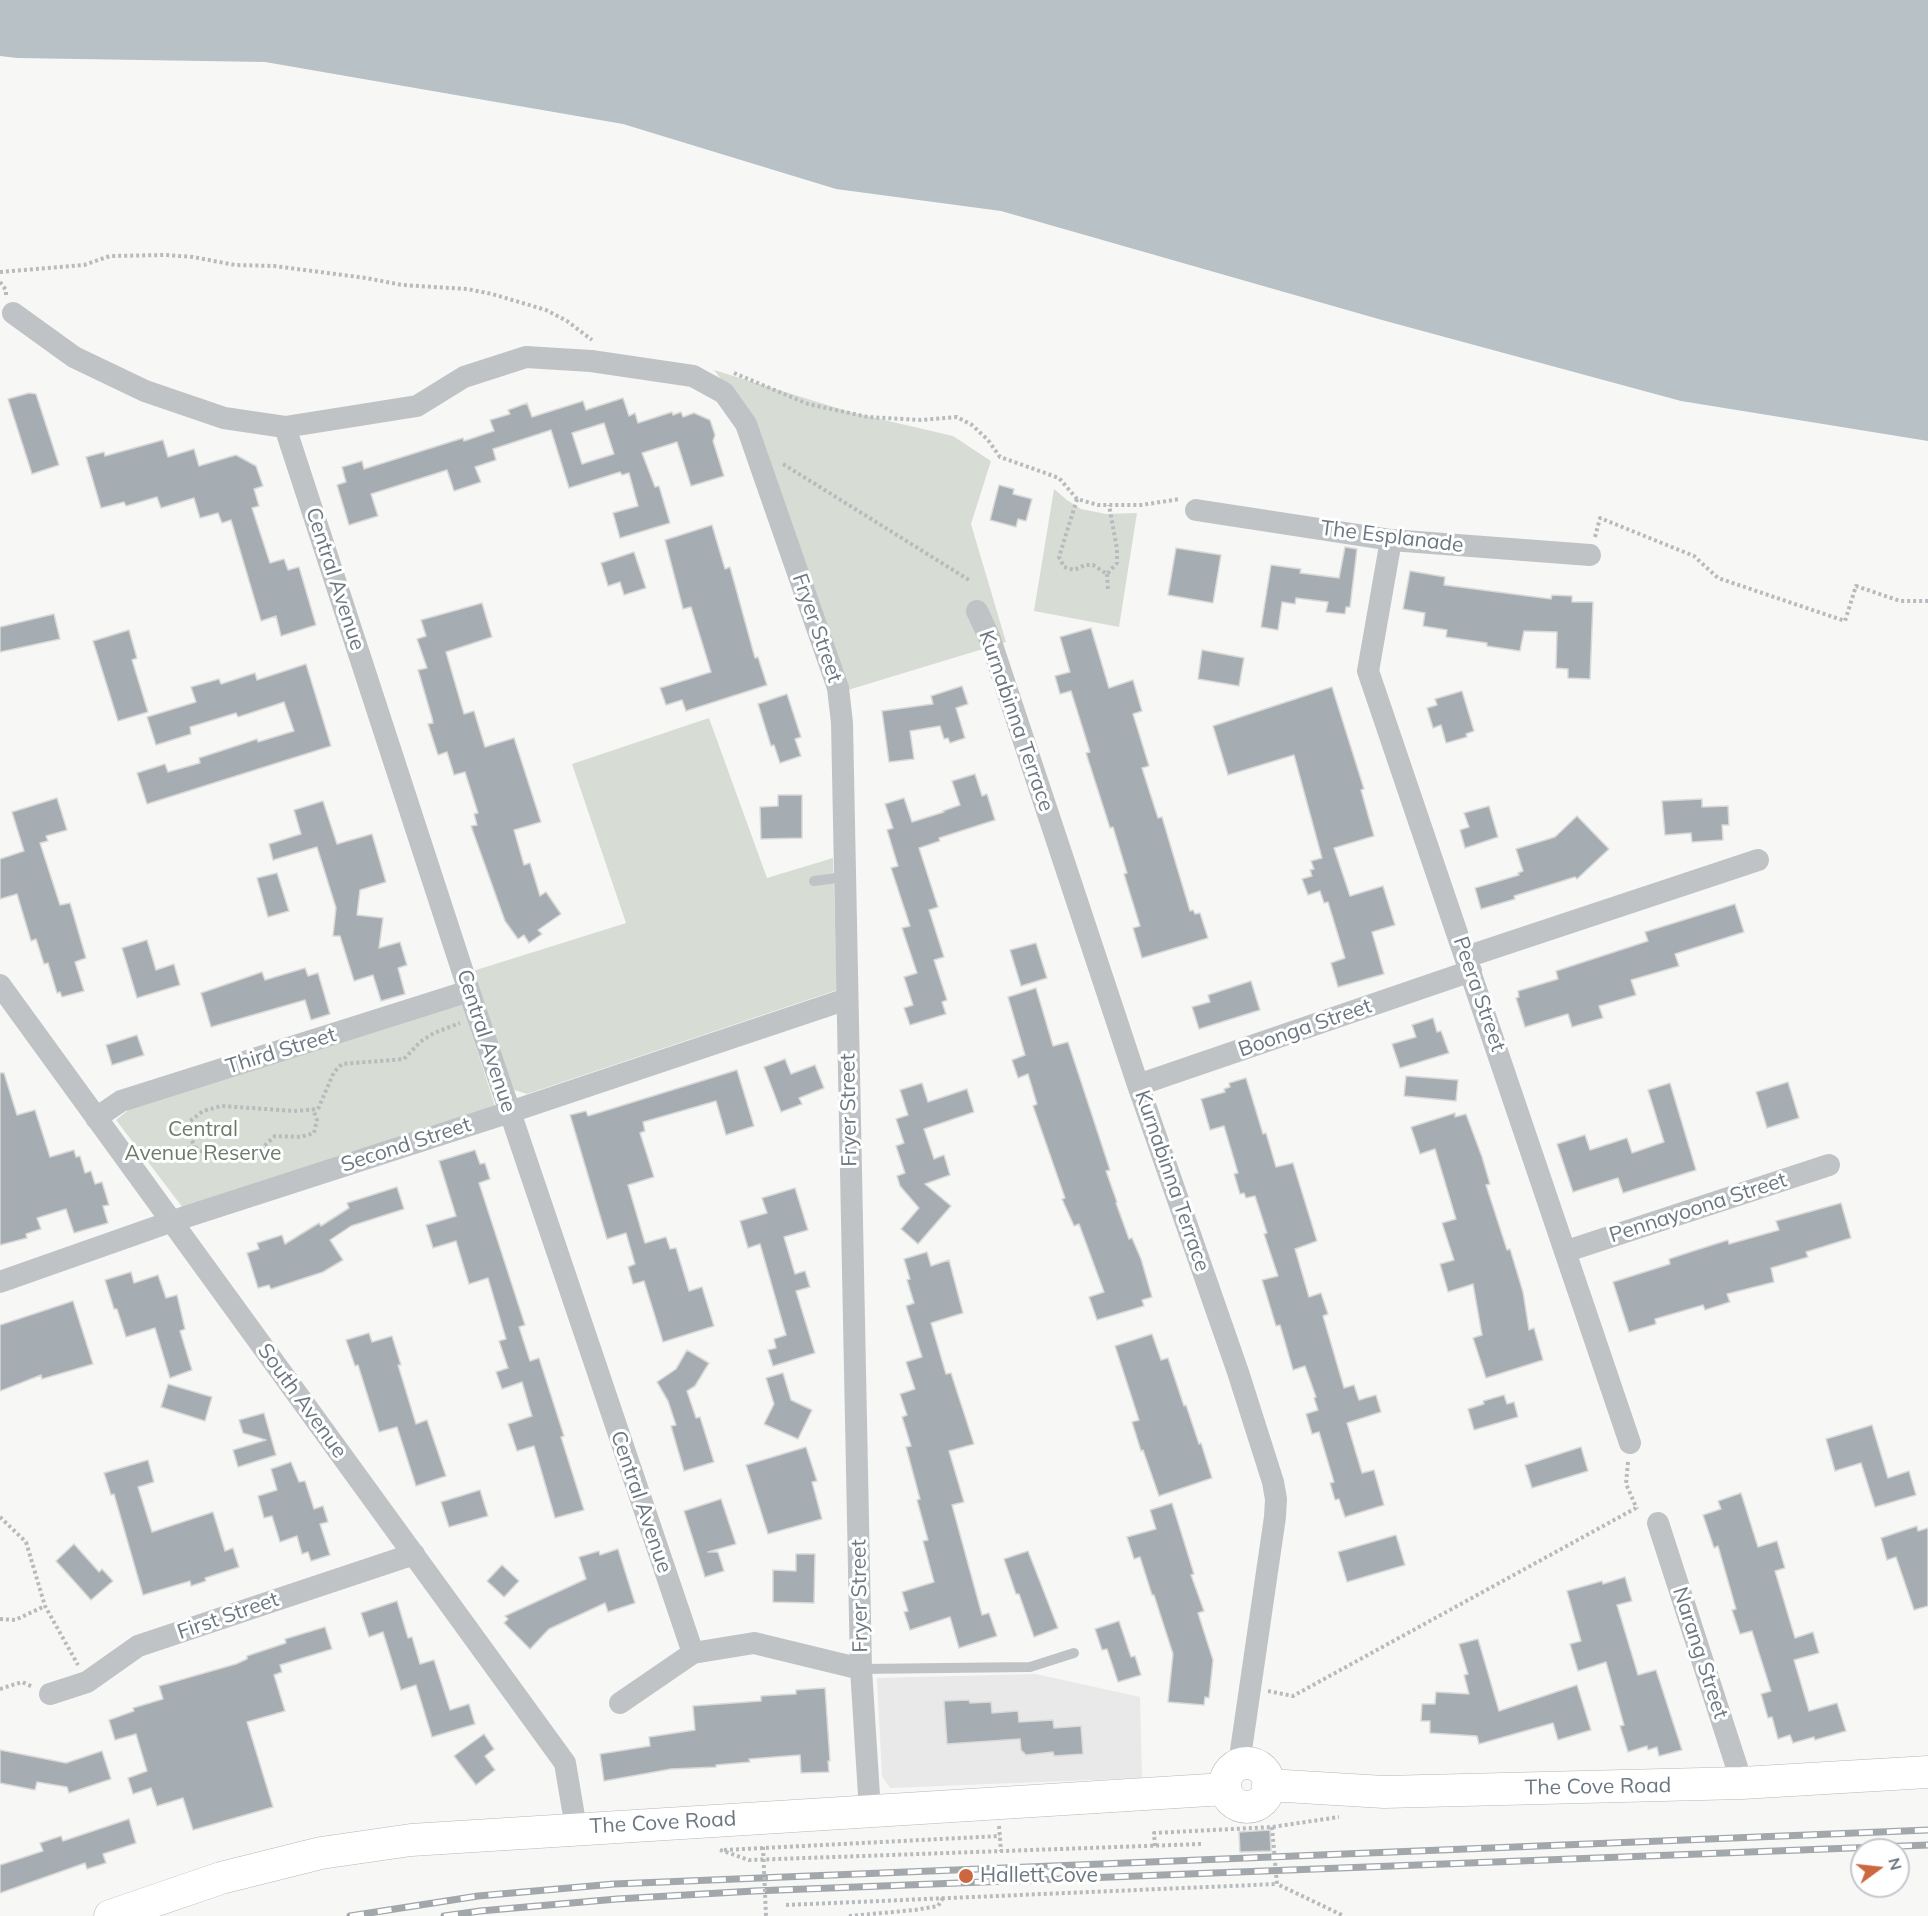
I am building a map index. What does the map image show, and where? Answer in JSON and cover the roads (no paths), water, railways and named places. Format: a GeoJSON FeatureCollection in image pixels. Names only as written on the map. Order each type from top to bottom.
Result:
{"type":"FeatureCollection","features":[{"type":"Feature","properties":{"kind":"street","name":"Fryer Street"},"geometry":{"type":"LineString","coordinates":[[13,313],[74,357],[144,391],[224,418],[285,427],[417,406],[464,377],[526,357],[591,361],[693,376],[724,393],[746,424],[838,688],[842,723],[861,1669],[870,1811]]}},
{"type":"Feature","properties":{"kind":"street","name":"Central Avenue"},"geometry":{"type":"LineString","coordinates":[[285,427],[469,991],[693,1653]]}},
{"type":"Feature","properties":{"kind":"street","name":"The Esplanade"},"geometry":{"type":"LineString","coordinates":[[1196,510],[1391,540],[1591,550]]}},
{"type":"Feature","properties":{"kind":"street","name":"Peera Street"},"geometry":{"type":"LineString","coordinates":[[1391,540],[1368,671],[1567,1251],[1630,1443]]}},
{"type":"Feature","properties":{"kind":"street","name":"Kurnabinna Terrace"},"geometry":{"type":"LineString","coordinates":[[977,611],[990,639],[1138,1085],[1238,1372],[1275,1491],[1275,1517],[1251,1687],[1232,1777]]}},
{"type":"Feature","properties":{"kind":"street","name":"Boonga Street"},"geometry":{"type":"LineString","coordinates":[[1138,1085],[1758,860]]}},
{"type":"Feature","properties":{"kind":"street","name":"South Avenue"},"geometry":{"type":"LineString","coordinates":[[0,985],[565,1763],[576,1828]]}},
{"type":"Feature","properties":{"kind":"street","name":"Third Street"},"geometry":{"type":"LineString","coordinates":[[96,1118],[121,1101],[469,991]]}},
{"type":"Feature","properties":{"kind":"street","name":"Second Street"},"geometry":{"type":"LineString","coordinates":[[0,1282],[172,1221],[510,1112],[847,999]]}},
{"type":"Feature","properties":{"kind":"street","name":"Pennayoona Street"},"geometry":{"type":"LineString","coordinates":[[1567,1251],[1829,1165]]}},
{"type":"Feature","properties":{"kind":"street","name":"Narang Street"},"geometry":{"type":"LineString","coordinates":[[1659,1526],[1742,1784]]}},
{"type":"Feature","properties":{"kind":"street","name":"First Street"},"geometry":{"type":"LineString","coordinates":[[50,1694],[87,1682],[138,1646],[414,1554]]}},
{"type":"Feature","properties":{"kind":"street"},"geometry":{"type":"LineString","coordinates":[[620,1702],[693,1653],[754,1642],[861,1669]]}},
{"type":"Feature","properties":{"kind":"street","name":"The Cove Road"},"geometry":{"type":"LineString","coordinates":[[110,1916],[221,1878],[321,1853],[411,1840],[870,1811],[1232,1777],[1232,1802],[1245,1807],[1259,1803],[1264,1798],[1268,1785],[1384,1792],[1742,1784],[1928,1772]]}},
{"type":"Feature","properties":{"kind":"lane"},"geometry":{"type":"LineString","coordinates":[[814,881],[844,877]]}},
{"type":"Feature","properties":{"kind":"lane"},"geometry":{"type":"LineString","coordinates":[[861,1669],[1030,1668],[1074,1653]]}},
{"type":"Feature","properties":{"kind":"railway"},"geometry":{"type":"LineString","coordinates":[[350,1916],[478,1896],[614,1884],[1928,1830]]}},
{"type":"Feature","properties":{"kind":"railway"},"geometry":{"type":"LineString","coordinates":[[444,1916],[617,1899],[754,1891],[1928,1845]]}},
{"type":"Feature","properties":{"kind":"place","name":"Hallett Cove"},"geometry":{"type":"Point","coordinates":[966,1876]}},
{"type":"Feature","properties":{"kind":"park label","name":"Central Avenue Reserve"},"geometry":{"type":"Point","coordinates":[203,1142]}}]}
